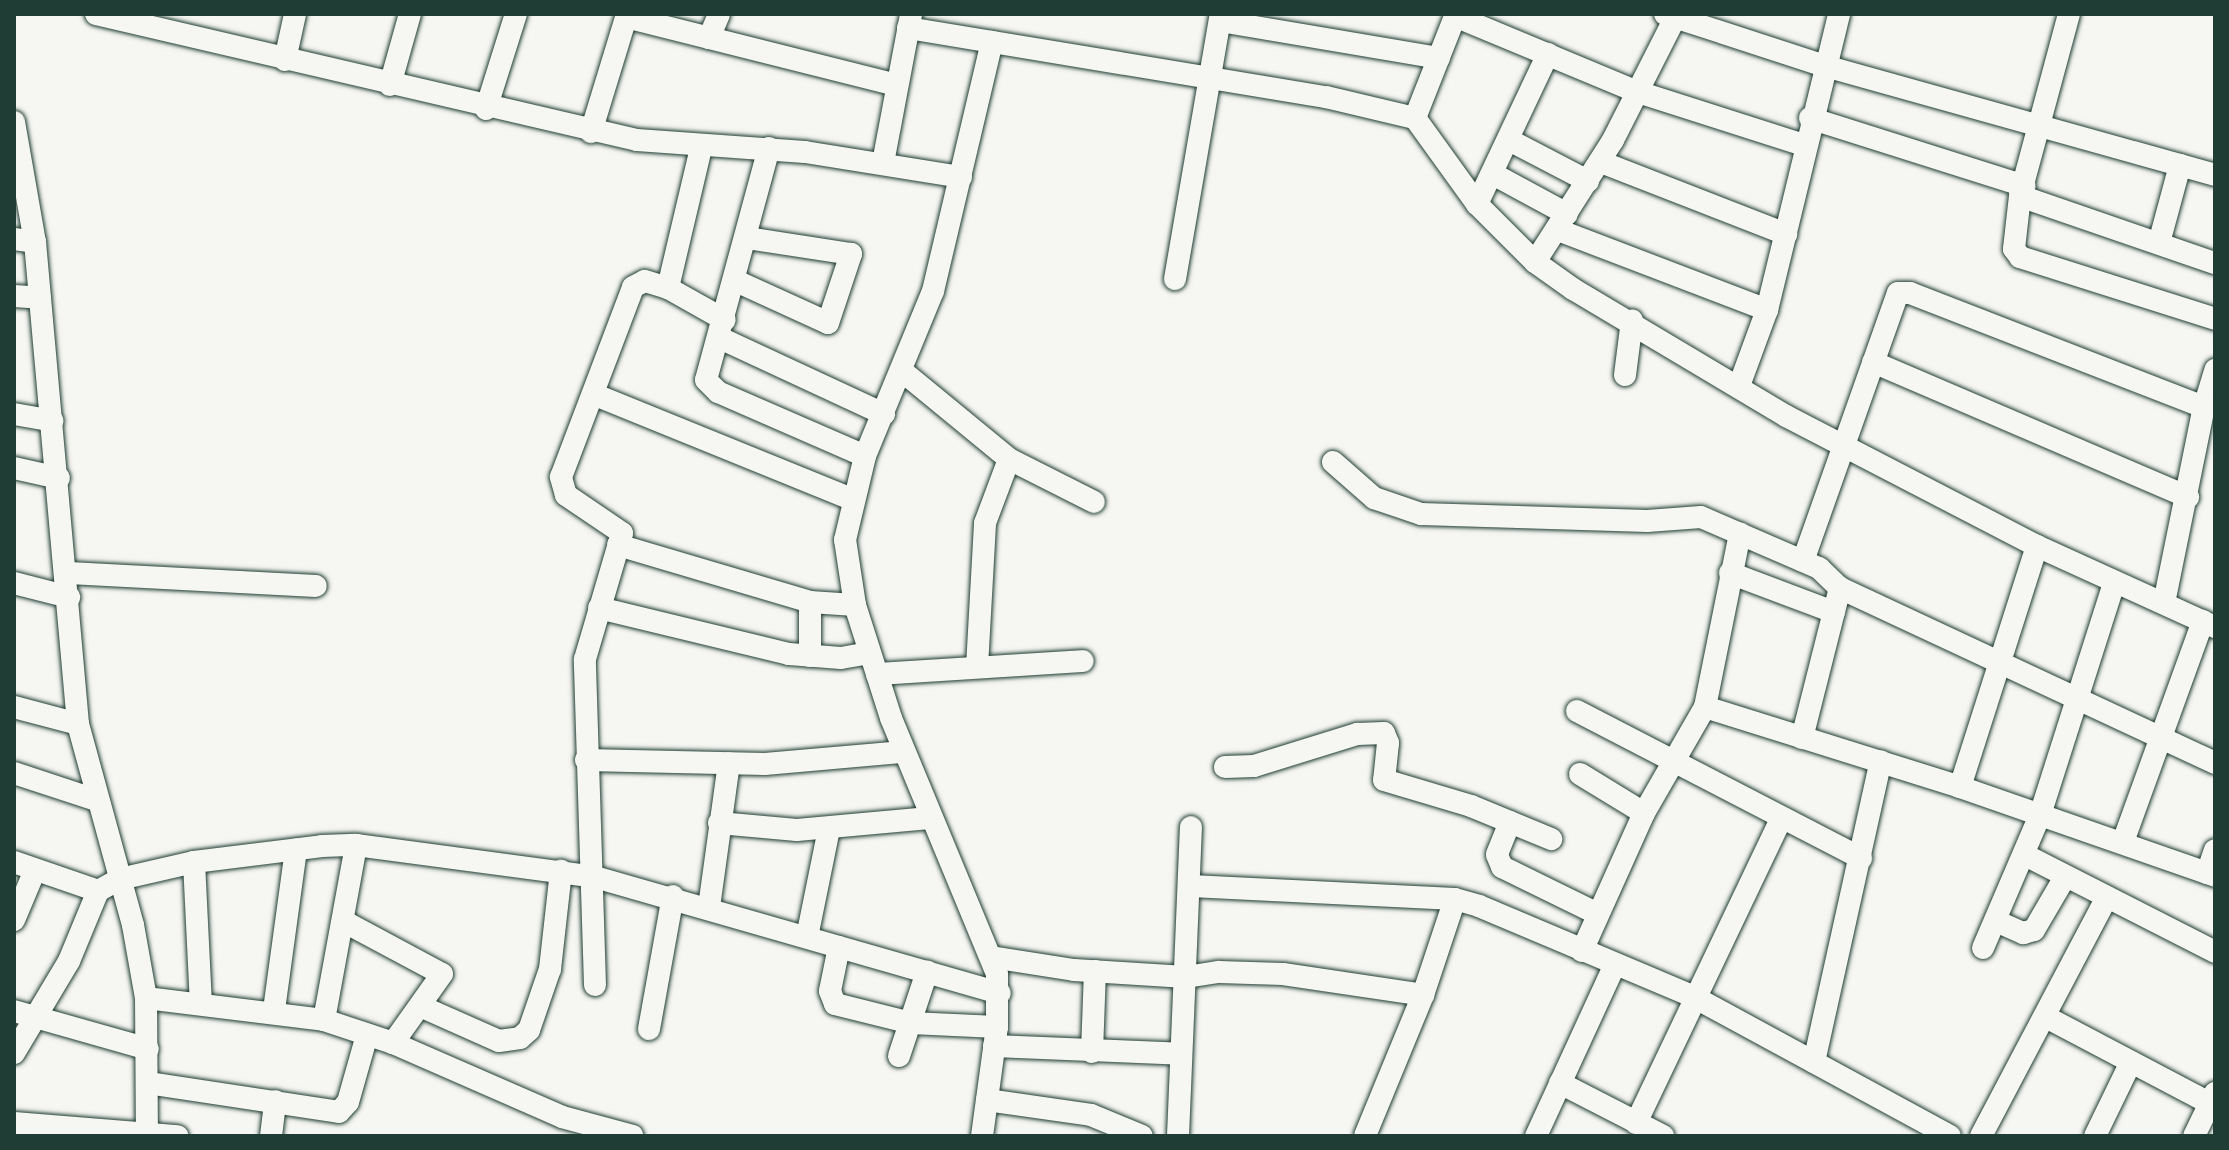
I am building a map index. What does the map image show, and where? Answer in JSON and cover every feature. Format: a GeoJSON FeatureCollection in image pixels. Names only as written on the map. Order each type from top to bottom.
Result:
{"type":"FeatureCollection","features":[{"type":"Feature","properties":{"kind":"street"},"geometry":{"type":"LineString","coordinates":[[285,60],[295,14]]}},
{"type":"Feature","properties":{"kind":"street"},"geometry":{"type":"LineString","coordinates":[[390,85],[410,14]]}},
{"type":"Feature","properties":{"kind":"street"},"geometry":{"type":"LineString","coordinates":[[486,109],[516,14]]}},
{"type":"Feature","properties":{"kind":"street"},"geometry":{"type":"LineString","coordinates":[[709,38],[719,14]]}},
{"type":"Feature","properties":{"kind":"street"},"geometry":{"type":"LineString","coordinates":[[1739,386],[1767,310],[1810,118],[1839,14]]}},
{"type":"Feature","properties":{"kind":"street"},"geometry":{"type":"LineString","coordinates":[[2069,14],[2042,129],[2022,191],[2013,241],[2020,257],[2215,319]]}},
{"type":"Feature","properties":{"kind":"street"},"geometry":{"type":"LineString","coordinates":[[100,15],[189,25],[285,60],[591,132],[701,148],[769,148],[961,177]]}},
{"type":"Feature","properties":{"kind":"street"},"geometry":{"type":"LineString","coordinates":[[1415,118],[1456,15],[1638,92],[1804,145]]}},
{"type":"Feature","properties":{"kind":"street"},"geometry":{"type":"LineString","coordinates":[[1535,262],[1601,162],[1638,92],[1672,15],[1825,66],[2215,175]]}},
{"type":"Feature","properties":{"kind":"street"},"geometry":{"type":"LineString","coordinates":[[591,132],[627,16],[897,85]]}},
{"type":"Feature","properties":{"kind":"street"},"geometry":{"type":"LineString","coordinates":[[1175,279],[1220,17],[1439,58]]}},
{"type":"Feature","properties":{"kind":"street"},"geometry":{"type":"LineString","coordinates":[[883,163],[909,21],[992,42],[1373,106],[1415,118],[1477,204],[1535,262],[1739,386],[1845,446],[2037,546],[2209,624],[2158,735],[2123,842]]}},
{"type":"Feature","properties":{"kind":"street"},"geometry":{"type":"LineString","coordinates":[[982,1136],[1000,993],[991,957],[903,752],[855,605],[845,540],[852,499],[865,456],[930,300],[992,42]]}},
{"type":"Feature","properties":{"kind":"street"},"geometry":{"type":"LineString","coordinates":[[1477,204],[1511,141],[1548,54]]}},
{"type":"Feature","properties":{"kind":"street"},"geometry":{"type":"LineString","coordinates":[[1810,118],[2022,191],[2215,263]]}},
{"type":"Feature","properties":{"kind":"street"},"geometry":{"type":"LineString","coordinates":[[14,122],[24,240],[40,298],[69,573],[78,724],[96,800],[120,879],[146,998],[147,1133]]}},
{"type":"Feature","properties":{"kind":"street"},"geometry":{"type":"LineString","coordinates":[[1511,141],[1588,181]]}},
{"type":"Feature","properties":{"kind":"street"},"geometry":{"type":"LineString","coordinates":[[668,288],[701,148]]}},
{"type":"Feature","properties":{"kind":"street"},"geometry":{"type":"LineString","coordinates":[[769,148],[736,281],[706,374],[711,386],[865,456]]}},
{"type":"Feature","properties":{"kind":"street"},"geometry":{"type":"LineString","coordinates":[[1601,162],[1786,234]]}},
{"type":"Feature","properties":{"kind":"street"},"geometry":{"type":"LineString","coordinates":[[2159,243],[2180,165]]}},
{"type":"Feature","properties":{"kind":"street"},"geometry":{"type":"LineString","coordinates":[[1493,174],[1562,222],[1767,310]]}},
{"type":"Feature","properties":{"kind":"street"},"geometry":{"type":"LineString","coordinates":[[736,281],[828,323],[851,254],[746,238]]}},
{"type":"Feature","properties":{"kind":"street"},"geometry":{"type":"LineString","coordinates":[[595,985],[595,877],[586,760],[585,659],[622,533],[561,487],[564,466],[633,287],[645,281],[668,288],[722,329],[884,414]]}},
{"type":"Feature","properties":{"kind":"street"},"geometry":{"type":"LineString","coordinates":[[1803,561],[1894,297],[1903,291],[2209,399]]}},
{"type":"Feature","properties":{"kind":"street"},"geometry":{"type":"LineString","coordinates":[[14,296],[40,298]]}},
{"type":"Feature","properties":{"kind":"street"},"geometry":{"type":"LineString","coordinates":[[1625,375],[1632,320]]}},
{"type":"Feature","properties":{"kind":"street"},"geometry":{"type":"LineString","coordinates":[[1873,362],[2188,497]]}},
{"type":"Feature","properties":{"kind":"street"},"geometry":{"type":"LineString","coordinates":[[2164,603],[2188,497],[2208,435],[2209,399],[2215,370]]}},
{"type":"Feature","properties":{"kind":"street"},"geometry":{"type":"LineString","coordinates":[[902,371],[1009,459],[1094,502]]}},
{"type":"Feature","properties":{"kind":"street"},"geometry":{"type":"LineString","coordinates":[[593,394],[852,499]]}},
{"type":"Feature","properties":{"kind":"street"},"geometry":{"type":"LineString","coordinates":[[14,414],[52,421]]}},
{"type":"Feature","properties":{"kind":"street"},"geometry":{"type":"LineString","coordinates":[[977,667],[985,523],[1009,459]]}},
{"type":"Feature","properties":{"kind":"street"},"geometry":{"type":"LineString","coordinates":[[1333,462],[1374,498],[1421,514],[1647,521],[1692,516],[1829,573],[1840,588],[2215,763]]}},
{"type":"Feature","properties":{"kind":"street"},"geometry":{"type":"LineString","coordinates":[[14,468],[59,478]]}},
{"type":"Feature","properties":{"kind":"street"},"geometry":{"type":"LineString","coordinates":[[1582,951],[1644,813],[1705,707],[1740,534]]}},
{"type":"Feature","properties":{"kind":"street"},"geometry":{"type":"LineString","coordinates":[[618,545],[810,602],[855,605]]}},
{"type":"Feature","properties":{"kind":"street"},"geometry":{"type":"LineString","coordinates":[[1960,787],[2037,546]]}},
{"type":"Feature","properties":{"kind":"street"},"geometry":{"type":"LineString","coordinates":[[69,573],[316,586]]}},
{"type":"Feature","properties":{"kind":"street"},"geometry":{"type":"LineString","coordinates":[[1730,573],[1834,612]]}},
{"type":"Feature","properties":{"kind":"street"},"geometry":{"type":"LineString","coordinates":[[14,583],[69,597]]}},
{"type":"Feature","properties":{"kind":"street"},"geometry":{"type":"LineString","coordinates":[[1983,948],[2040,815],[2075,697],[2114,583]]}},
{"type":"Feature","properties":{"kind":"street"},"geometry":{"type":"LineString","coordinates":[[1802,738],[1840,588]]}},
{"type":"Feature","properties":{"kind":"street"},"geometry":{"type":"LineString","coordinates":[[810,602],[810,656]]}},
{"type":"Feature","properties":{"kind":"street"},"geometry":{"type":"LineString","coordinates":[[599,608],[723,641],[873,664],[977,667],[1083,661]]}},
{"type":"Feature","properties":{"kind":"street"},"geometry":{"type":"LineString","coordinates":[[14,707],[78,724]]}},
{"type":"Feature","properties":{"kind":"street"},"geometry":{"type":"LineString","coordinates":[[1705,707],[1960,787],[2211,874],[2215,850]]}},
{"type":"Feature","properties":{"kind":"street"},"geometry":{"type":"LineString","coordinates":[[1577,711],[1674,765],[1861,858]]}},
{"type":"Feature","properties":{"kind":"street"},"geometry":{"type":"LineString","coordinates":[[1225,767],[1254,766],[1357,734],[1384,733],[1388,743],[1384,780],[1551,839]]}},
{"type":"Feature","properties":{"kind":"street"},"geometry":{"type":"LineString","coordinates":[[586,760],[729,763],[903,752]]}},
{"type":"Feature","properties":{"kind":"street"},"geometry":{"type":"LineString","coordinates":[[1814,1062],[1881,761]]}},
{"type":"Feature","properties":{"kind":"street"},"geometry":{"type":"LineString","coordinates":[[709,907],[729,763]]}},
{"type":"Feature","properties":{"kind":"street"},"geometry":{"type":"LineString","coordinates":[[14,773],[96,800]]}},
{"type":"Feature","properties":{"kind":"street"},"geometry":{"type":"LineString","coordinates":[[1580,774],[1644,813]]}},
{"type":"Feature","properties":{"kind":"street"},"geometry":{"type":"LineString","coordinates":[[719,823],[770,830],[829,829],[929,818]]}},
{"type":"Feature","properties":{"kind":"street"},"geometry":{"type":"LineString","coordinates":[[1636,1123],[1781,819]]}},
{"type":"Feature","properties":{"kind":"street"},"geometry":{"type":"LineString","coordinates":[[1510,822],[1497,855],[1502,867],[1598,914]]}},
{"type":"Feature","properties":{"kind":"street"},"geometry":{"type":"LineString","coordinates":[[1178,1136],[1191,886],[1191,827]]}},
{"type":"Feature","properties":{"kind":"street"},"geometry":{"type":"LineString","coordinates":[[807,937],[829,829]]}},
{"type":"Feature","properties":{"kind":"street"},"geometry":{"type":"LineString","coordinates":[[14,1053],[24,1015],[69,961],[98,891],[120,879],[194,862],[356,845],[595,877],[673,896],[1000,993]]}},
{"type":"Feature","properties":{"kind":"street"},"geometry":{"type":"LineString","coordinates":[[324,1020],[356,845]]}},
{"type":"Feature","properties":{"kind":"street"},"geometry":{"type":"LineString","coordinates":[[274,1010],[296,850]]}},
{"type":"Feature","properties":{"kind":"street"},"geometry":{"type":"LineString","coordinates":[[2025,855],[2215,952]]}},
{"type":"Feature","properties":{"kind":"street"},"geometry":{"type":"LineString","coordinates":[[194,862],[201,1003]]}},
{"type":"Feature","properties":{"kind":"street"},"geometry":{"type":"LineString","coordinates":[[14,920],[24,866],[98,891]]}},
{"type":"Feature","properties":{"kind":"street"},"geometry":{"type":"LineString","coordinates":[[420,1006],[499,1041],[520,1038],[529,1030],[550,969],[561,871]]}},
{"type":"Feature","properties":{"kind":"street"},"geometry":{"type":"LineString","coordinates":[[1996,921],[2031,932],[2065,877]]}},
{"type":"Feature","properties":{"kind":"street"},"geometry":{"type":"LineString","coordinates":[[1191,886],[1455,899],[1694,997],[1935,1133]]}},
{"type":"Feature","properties":{"kind":"street"},"geometry":{"type":"LineString","coordinates":[[649,1029],[673,896]]}},
{"type":"Feature","properties":{"kind":"street"},"geometry":{"type":"LineString","coordinates":[[1981,1136],[2107,897]]}},
{"type":"Feature","properties":{"kind":"street"},"geometry":{"type":"LineString","coordinates":[[1365,1136],[1423,995],[1455,899]]}},
{"type":"Feature","properties":{"kind":"street"},"geometry":{"type":"LineString","coordinates":[[343,921],[442,974],[393,1043]]}},
{"type":"Feature","properties":{"kind":"street"},"geometry":{"type":"LineString","coordinates":[[839,947],[832,1001],[911,1023],[1092,1052],[1181,1054]]}},
{"type":"Feature","properties":{"kind":"street"},"geometry":{"type":"LineString","coordinates":[[991,957],[1095,971],[1186,977],[1219,972],[1283,974],[1423,995]]}},
{"type":"Feature","properties":{"kind":"street"},"geometry":{"type":"LineString","coordinates":[[1536,1136],[1615,964]]}},
{"type":"Feature","properties":{"kind":"street"},"geometry":{"type":"LineString","coordinates":[[1092,1052],[1095,971]]}},
{"type":"Feature","properties":{"kind":"street"},"geometry":{"type":"LineString","coordinates":[[899,1056],[927,972]]}},
{"type":"Feature","properties":{"kind":"street"},"geometry":{"type":"LineString","coordinates":[[146,998],[274,1010],[324,1020],[393,1043],[562,1117],[633,1136]]}},
{"type":"Feature","properties":{"kind":"street"},"geometry":{"type":"LineString","coordinates":[[24,1015],[148,1049]]}},
{"type":"Feature","properties":{"kind":"street"},"geometry":{"type":"LineString","coordinates":[[2046,1017],[2213,1101],[2194,1136]]}},
{"type":"Feature","properties":{"kind":"street"},"geometry":{"type":"LineString","coordinates":[[148,1083],[332,1111],[345,1109],[367,1035]]}},
{"type":"Feature","properties":{"kind":"street"},"geometry":{"type":"LineString","coordinates":[[2095,1136],[2131,1062]]}},
{"type":"Feature","properties":{"kind":"street"},"geometry":{"type":"LineString","coordinates":[[1560,1083],[1663,1136]]}},
{"type":"Feature","properties":{"kind":"street"},"geometry":{"type":"LineString","coordinates":[[987,1100],[1091,1115],[1142,1136]]}},
{"type":"Feature","properties":{"kind":"street"},"geometry":{"type":"LineString","coordinates":[[271,1136],[275,1101]]}},
{"type":"Feature","properties":{"kind":"street"},"geometry":{"type":"LineString","coordinates":[[14,1123],[177,1136]]}}]}
